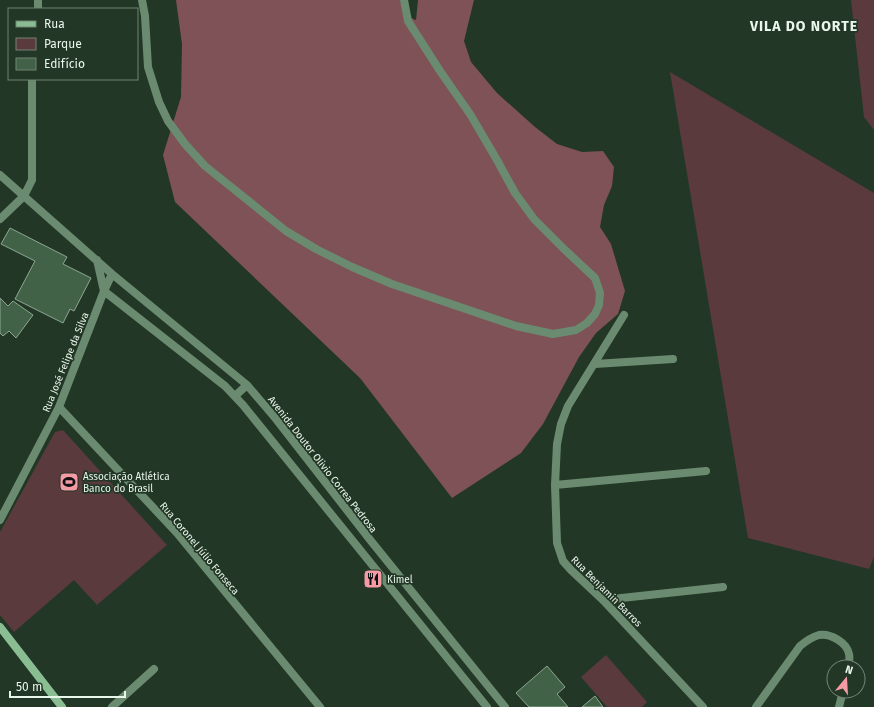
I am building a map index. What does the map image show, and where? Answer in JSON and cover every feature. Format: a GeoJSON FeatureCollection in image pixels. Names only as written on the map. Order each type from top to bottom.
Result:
{"type":"FeatureCollection","features":[{"type":"Feature","properties":{"kind":"street"},"geometry":{"type":"LineString","coordinates":[[142,0],[145,16],[148,67],[158,102],[168,121],[184,144],[205,166],[286,231],[316,249],[352,267],[392,284],[516,326],[553,334],[576,330],[587,323],[595,314],[599,305],[600,293],[595,278],[534,219],[515,193],[470,114],[408,21],[404,0]]}},
{"type":"Feature","properties":{"kind":"street"},"geometry":{"type":"LineString","coordinates":[[0,219],[24,196],[32,180],[32,80]]}},
{"type":"Feature","properties":{"kind":"street","name":"Avenida Doutor Olivio Correa Pedrosa"},"geometry":{"type":"LineString","coordinates":[[0,175],[112,274],[247,385],[276,419],[383,556],[505,707]]}},
{"type":"Feature","properties":{"kind":"street"},"geometry":{"type":"LineString","coordinates":[[97,260],[104,291],[225,386],[235,396],[487,707]]}},
{"type":"Feature","properties":{"kind":"street","name":"Rua José Felipe da Silva"},"geometry":{"type":"LineString","coordinates":[[0,520],[59,406],[112,274]]}},
{"type":"Feature","properties":{"kind":"street","name":"Rua Benjamin Barros"},"geometry":{"type":"LineString","coordinates":[[624,315],[568,406],[561,424],[557,444],[555,485],[557,543],[563,561],[603,600],[702,707]]}},
{"type":"Feature","properties":{"kind":"street"},"geometry":{"type":"LineString","coordinates":[[595,364],[673,359]]}},
{"type":"Feature","properties":{"kind":"street"},"geometry":{"type":"LineString","coordinates":[[235,396],[247,385]]}},
{"type":"Feature","properties":{"kind":"street","name":"Rua Coronel Júlio Fonseca"},"geometry":{"type":"LineString","coordinates":[[59,406],[176,533],[320,707]]}},
{"type":"Feature","properties":{"kind":"street"},"geometry":{"type":"LineString","coordinates":[[555,485],[706,471]]}},
{"type":"Feature","properties":{"kind":"street"},"geometry":{"type":"LineString","coordinates":[[371,563],[383,556]]}},
{"type":"Feature","properties":{"kind":"street"},"geometry":{"type":"LineString","coordinates":[[603,600],[723,587]]}},
{"type":"Feature","properties":{"kind":"street"},"geometry":{"type":"LineString","coordinates":[[419,623],[432,615]]}},
{"type":"Feature","properties":{"kind":"street"},"geometry":{"type":"LineString","coordinates":[[0,627],[62,707]]}},
{"type":"Feature","properties":{"kind":"street"},"geometry":{"type":"LineString","coordinates":[[756,707],[800,646],[808,639],[821,635],[836,639],[846,647],[850,656],[849,659]]}},
{"type":"Feature","properties":{"kind":"street"},"geometry":{"type":"LineString","coordinates":[[112,707],[154,669]]}},
{"type":"Feature","properties":{"kind":"green space"},"geometry":{"type":"Polygon","coordinates":[[[851,0],[874,0],[874,130],[864,117],[851,0]]]}},
{"type":"Feature","properties":{"kind":"green space"},"geometry":{"type":"Polygon","coordinates":[[[670,72],[874,193],[874,557],[869,569],[748,538],[670,72]]]}},
{"type":"Feature","properties":{"kind":"green space","name":"Associação Atlética Banco do Brasil"},"geometry":{"type":"Polygon","coordinates":[[[63,430],[167,545],[97,605],[74,580],[14,632],[0,615],[0,532],[55,432],[63,430]]]}},
{"type":"Feature","properties":{"kind":"green space"},"geometry":{"type":"Polygon","coordinates":[[[606,655],[647,702],[642,707],[607,707],[581,677],[606,655]]]}},
{"type":"Feature","properties":{"kind":"shaded area"},"geometry":{"type":"Polygon","coordinates":[[[176,0],[400,0],[402,6],[410,17],[416,20],[418,0],[474,0],[464,41],[471,62],[497,93],[535,127],[557,144],[582,152],[603,151],[614,167],[612,186],[604,205],[600,227],[611,244],[625,291],[618,314],[596,333],[579,357],[543,424],[521,453],[452,498],[360,378],[175,202],[163,155],[181,97],[182,44],[176,0]]]}},
{"type":"Feature","properties":{"kind":"building"},"geometry":{"type":"Polygon","coordinates":[[[10,228],[67,257],[63,264],[91,278],[74,311],[70,309],[63,323],[15,299],[35,261],[1,244],[10,228]]]}},
{"type":"Feature","properties":{"kind":"building"},"geometry":{"type":"Polygon","coordinates":[[[0,298],[8,306],[13,301],[33,315],[16,338],[9,331],[3,336],[0,333],[0,298]]]}},
{"type":"Feature","properties":{"kind":"building"},"geometry":{"type":"Polygon","coordinates":[[[547,666],[565,687],[557,694],[568,707],[529,707],[516,693],[547,666]]]}},
{"type":"Feature","properties":{"kind":"building"},"geometry":{"type":"Polygon","coordinates":[[[595,696],[603,707],[582,707],[595,696]]]}},
{"type":"Feature","properties":{"kind":"place","name":"Associação Atlética Banco do Brasil"},"geometry":{"type":"Point","coordinates":[69,482]}},
{"type":"Feature","properties":{"kind":"place","name":"Kimel"},"geometry":{"type":"Point","coordinates":[373,579]}},
{"type":"Feature","properties":{"kind":"district","name":"VILA DO NORTE"},"geometry":{"type":"Point","coordinates":[804,26]}}]}
